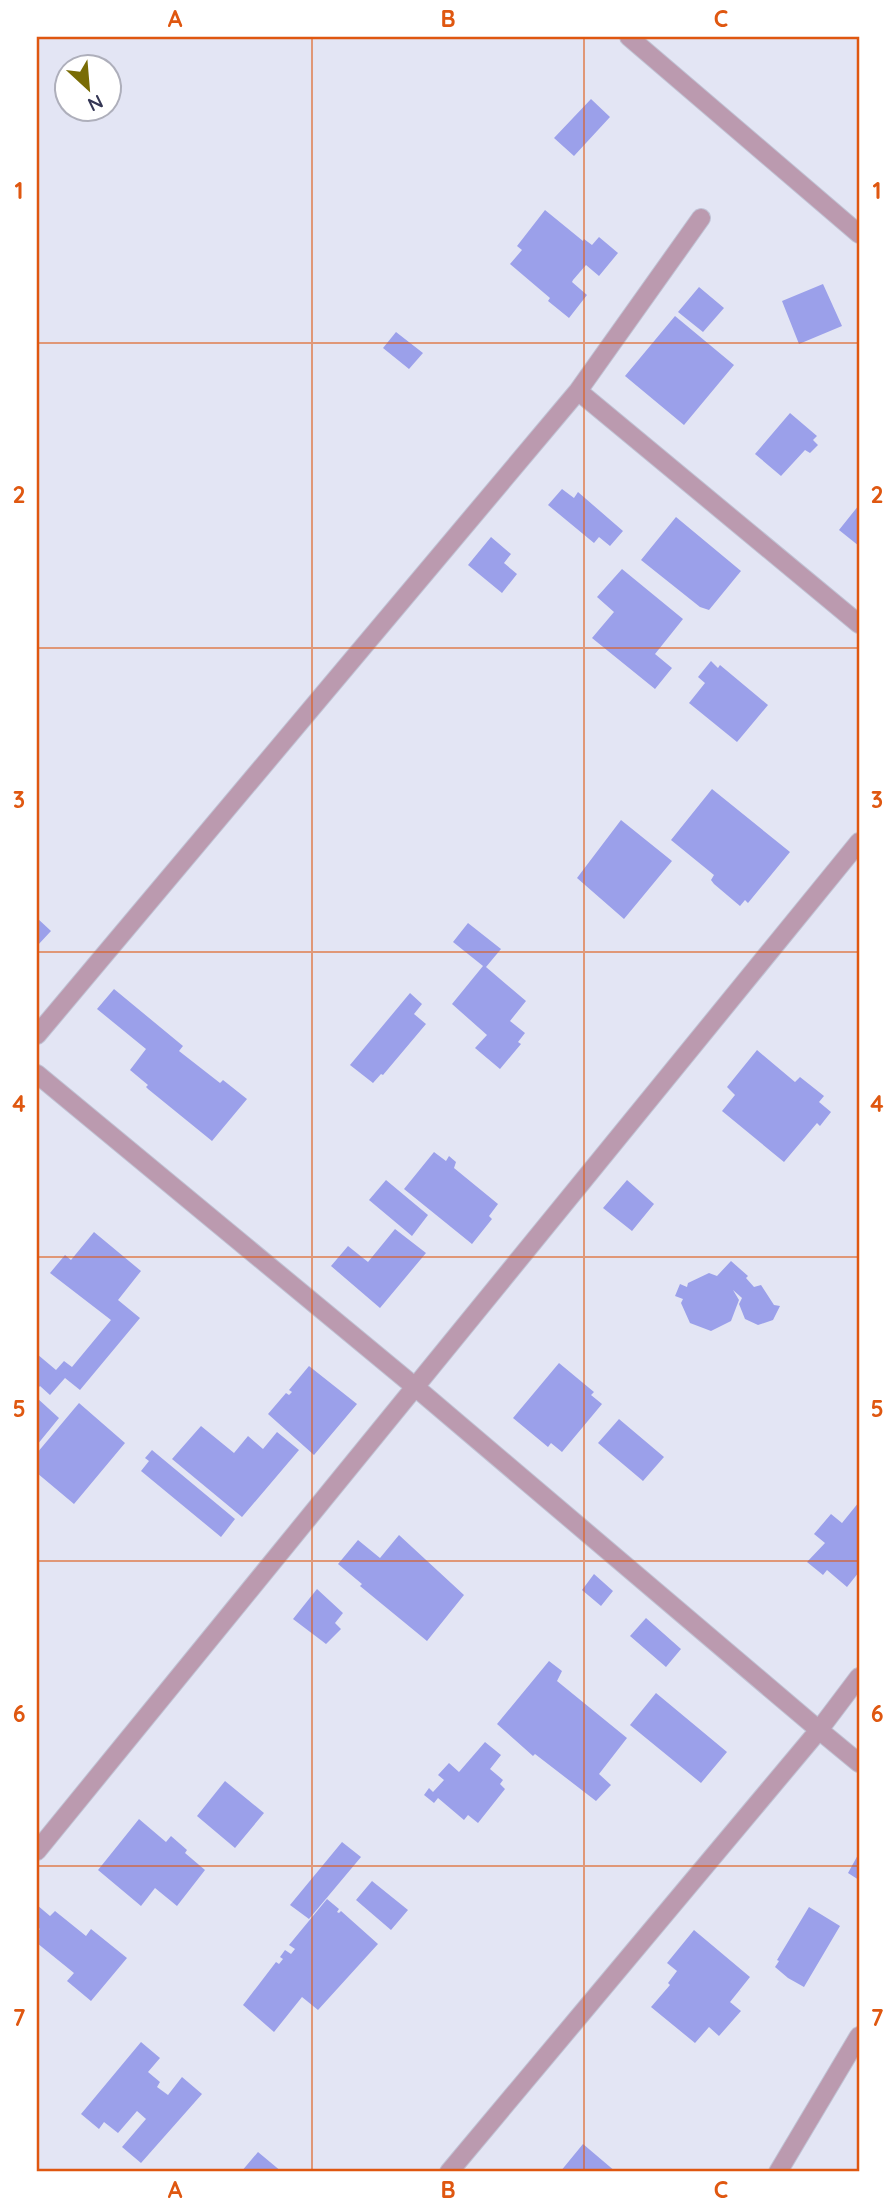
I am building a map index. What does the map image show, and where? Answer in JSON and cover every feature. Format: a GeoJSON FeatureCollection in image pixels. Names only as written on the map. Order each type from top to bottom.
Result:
{"type":"FeatureCollection","features":[{"type":"Feature","properties":{"kind":"street"},"geometry":{"type":"LineString","coordinates":[[629,37],[859,234]]}},
{"type":"Feature","properties":{"kind":"street"},"geometry":{"type":"LineString","coordinates":[[37,1035],[578,391],[701,218]]}},
{"type":"Feature","properties":{"kind":"street"},"geometry":{"type":"LineString","coordinates":[[578,391],[859,624]]}},
{"type":"Feature","properties":{"kind":"street"},"geometry":{"type":"LineString","coordinates":[[37,1851],[859,842]]}},
{"type":"Feature","properties":{"kind":"street"},"geometry":{"type":"LineString","coordinates":[[37,1074],[414,1386],[859,1763]]}},
{"type":"Feature","properties":{"kind":"street"},"geometry":{"type":"LineString","coordinates":[[449,2172],[818,1730],[859,1677]]}},
{"type":"Feature","properties":{"kind":"street"},"geometry":{"type":"LineString","coordinates":[[778,2172],[859,2036]]}},
{"type":"Feature","properties":{"kind":"building"},"geometry":{"type":"Polygon","coordinates":[[[591,99],[610,117],[574,156],[554,138],[591,99]]]}},
{"type":"Feature","properties":{"kind":"building"},"geometry":{"type":"Polygon","coordinates":[[[545,210],[583,241],[584,239],[592,245],[599,237],[618,253],[599,276],[586,265],[573,280],[587,295],[569,318],[510,264],[522,250],[517,246],[545,210]]]}},
{"type":"Feature","properties":{"kind":"building"},"geometry":{"type":"Polygon","coordinates":[[[823,284],[842,326],[799,344],[782,301],[823,284]]]}},
{"type":"Feature","properties":{"kind":"building"},"geometry":{"type":"Polygon","coordinates":[[[699,287],[724,308],[703,332],[678,312],[699,287]]]}},
{"type":"Feature","properties":{"kind":"building"},"geometry":{"type":"Polygon","coordinates":[[[675,316],[734,365],[684,425],[625,376],[675,316]]]}},
{"type":"Feature","properties":{"kind":"building"},"geometry":{"type":"Polygon","coordinates":[[[396,332],[423,353],[409,369],[383,348],[396,332]]]}},
{"type":"Feature","properties":{"kind":"building"},"geometry":{"type":"Polygon","coordinates":[[[790,413],[817,436],[813,440],[818,445],[810,453],[805,450],[781,476],[755,454],[790,413]]]}},
{"type":"Feature","properties":{"kind":"building"},"geometry":{"type":"Polygon","coordinates":[[[562,489],[574,498],[578,492],[623,531],[610,546],[599,537],[594,543],[548,505],[562,489]]]}},
{"type":"Feature","properties":{"kind":"building"},"geometry":{"type":"Polygon","coordinates":[[[859,505],[859,546],[839,530],[859,505]]]}},
{"type":"Feature","properties":{"kind":"building"},"geometry":{"type":"Polygon","coordinates":[[[676,517],[741,571],[709,610],[700,607],[641,560],[676,517]]]}},
{"type":"Feature","properties":{"kind":"building"},"geometry":{"type":"Polygon","coordinates":[[[491,537],[511,554],[504,563],[517,574],[502,593],[468,565],[491,537]]]}},
{"type":"Feature","properties":{"kind":"building"},"geometry":{"type":"Polygon","coordinates":[[[622,569],[683,619],[655,654],[672,668],[655,689],[592,638],[614,612],[597,597],[622,569]]]}},
{"type":"Feature","properties":{"kind":"building"},"geometry":{"type":"Polygon","coordinates":[[[711,661],[718,668],[720,665],[768,705],[737,742],[689,703],[705,683],[698,677],[711,661]]]}},
{"type":"Feature","properties":{"kind":"building"},"geometry":{"type":"Polygon","coordinates":[[[712,789],[790,852],[748,903],[745,900],[740,906],[714,884],[711,880],[714,875],[671,840],[712,789]]]}},
{"type":"Feature","properties":{"kind":"building"},"geometry":{"type":"Polygon","coordinates":[[[621,820],[672,861],[624,919],[577,878],[621,820]]]}},
{"type":"Feature","properties":{"kind":"building"},"geometry":{"type":"Polygon","coordinates":[[[37,918],[51,931],[37,946],[37,918]]]}},
{"type":"Feature","properties":{"kind":"building"},"geometry":{"type":"Polygon","coordinates":[[[468,923],[501,949],[486,967],[526,1001],[510,1021],[525,1033],[518,1042],[521,1044],[500,1069],[475,1048],[487,1035],[452,1004],[483,966],[453,942],[468,923]]]}},
{"type":"Feature","properties":{"kind":"building"},"geometry":{"type":"Polygon","coordinates":[[[114,989],[183,1046],[179,1051],[220,1083],[223,1080],[247,1099],[212,1141],[148,1089],[148,1085],[130,1070],[146,1049],[97,1009],[114,989]]]}},
{"type":"Feature","properties":{"kind":"building"},"geometry":{"type":"Polygon","coordinates":[[[410,993],[422,1004],[414,1014],[426,1024],[373,1083],[350,1065],[410,993]]]}},
{"type":"Feature","properties":{"kind":"building"},"geometry":{"type":"Polygon","coordinates":[[[757,1050],[795,1082],[800,1077],[824,1096],[819,1102],[831,1112],[820,1126],[817,1123],[784,1162],[722,1111],[735,1095],[727,1087],[757,1050]]]}},
{"type":"Feature","properties":{"kind":"building"},"geometry":{"type":"Polygon","coordinates":[[[434,1152],[446,1161],[449,1156],[456,1162],[454,1168],[498,1204],[489,1216],[492,1219],[472,1244],[404,1189],[434,1152]]]}},
{"type":"Feature","properties":{"kind":"building"},"geometry":{"type":"Polygon","coordinates":[[[386,1180],[428,1215],[412,1236],[369,1200],[386,1180]]]}},
{"type":"Feature","properties":{"kind":"building"},"geometry":{"type":"Polygon","coordinates":[[[627,1180],[654,1204],[632,1231],[603,1208],[627,1180]]]}},
{"type":"Feature","properties":{"kind":"building"},"geometry":{"type":"Polygon","coordinates":[[[395,1229],[426,1253],[380,1308],[331,1266],[348,1246],[368,1262],[395,1229]]]}},
{"type":"Feature","properties":{"kind":"building"},"geometry":{"type":"Polygon","coordinates":[[[94,1232],[141,1271],[118,1300],[140,1318],[80,1390],[65,1378],[50,1395],[40,1386],[37,1389],[37,1354],[56,1370],[64,1361],[72,1367],[111,1320],[50,1273],[65,1255],[71,1260],[94,1232]]]}},
{"type":"Feature","properties":{"kind":"building"},"geometry":{"type":"Polygon","coordinates":[[[731,1261],[748,1276],[746,1278],[754,1287],[761,1285],[774,1305],[780,1306],[773,1320],[758,1325],[745,1319],[739,1304],[742,1298],[733,1290],[739,1300],[731,1321],[711,1331],[690,1323],[681,1303],[683,1299],[675,1296],[680,1284],[687,1287],[688,1283],[709,1273],[717,1276],[731,1261]]]}},
{"type":"Feature","properties":{"kind":"building"},"geometry":{"type":"Polygon","coordinates":[[[559,1363],[594,1392],[591,1395],[602,1404],[562,1452],[551,1443],[548,1447],[513,1418],[559,1363]]]}},
{"type":"Feature","properties":{"kind":"building"},"geometry":{"type":"Polygon","coordinates":[[[309,1366],[357,1404],[314,1455],[268,1414],[286,1393],[289,1395],[292,1392],[289,1390],[309,1366]]]}},
{"type":"Feature","properties":{"kind":"building"},"geometry":{"type":"Polygon","coordinates":[[[37,1398],[59,1418],[37,1445],[37,1398]]]}},
{"type":"Feature","properties":{"kind":"building"},"geometry":{"type":"Polygon","coordinates":[[[79,1403],[125,1443],[74,1504],[37,1473],[37,1453],[79,1403]]]}},
{"type":"Feature","properties":{"kind":"building"},"geometry":{"type":"Polygon","coordinates":[[[619,1419],[664,1457],[643,1481],[598,1443],[619,1419]]]}},
{"type":"Feature","properties":{"kind":"building"},"geometry":{"type":"Polygon","coordinates":[[[201,1426],[234,1453],[248,1436],[263,1449],[277,1432],[299,1450],[242,1517],[172,1459],[201,1426]]]}},
{"type":"Feature","properties":{"kind":"building"},"geometry":{"type":"Polygon","coordinates":[[[152,1450],[235,1519],[221,1537],[141,1471],[149,1461],[145,1458],[152,1450]]]}},
{"type":"Feature","properties":{"kind":"building"},"geometry":{"type":"Polygon","coordinates":[[[859,1502],[859,1572],[847,1587],[827,1570],[823,1575],[807,1562],[825,1543],[814,1534],[831,1514],[842,1523],[859,1502]]]}},
{"type":"Feature","properties":{"kind":"building"},"geometry":{"type":"Polygon","coordinates":[[[399,1535],[464,1595],[427,1641],[360,1586],[362,1584],[338,1564],[358,1540],[380,1558],[399,1535]]]}},
{"type":"Feature","properties":{"kind":"building"},"geometry":{"type":"Polygon","coordinates":[[[594,1574],[613,1591],[601,1606],[582,1590],[594,1574]]]}},
{"type":"Feature","properties":{"kind":"building"},"geometry":{"type":"Polygon","coordinates":[[[317,1589],[343,1613],[335,1623],[341,1629],[326,1644],[293,1619],[317,1589]]]}},
{"type":"Feature","properties":{"kind":"building"},"geometry":{"type":"Polygon","coordinates":[[[646,1618],[681,1649],[666,1667],[630,1636],[646,1618]]]}},
{"type":"Feature","properties":{"kind":"building"},"geometry":{"type":"Polygon","coordinates":[[[549,1661],[562,1671],[557,1681],[627,1738],[599,1774],[611,1785],[596,1801],[535,1754],[533,1756],[497,1724],[549,1661]]]}},
{"type":"Feature","properties":{"kind":"building"},"geometry":{"type":"Polygon","coordinates":[[[656,1693],[727,1752],[701,1783],[630,1725],[656,1693]]]}},
{"type":"Feature","properties":{"kind":"building"},"geometry":{"type":"Polygon","coordinates":[[[485,1742],[501,1755],[490,1769],[503,1780],[500,1784],[505,1789],[478,1823],[468,1815],[464,1820],[438,1798],[434,1803],[424,1795],[429,1788],[433,1792],[444,1780],[438,1775],[449,1763],[459,1772],[485,1742]]]}},
{"type":"Feature","properties":{"kind":"building"},"geometry":{"type":"Polygon","coordinates":[[[225,1781],[264,1813],[235,1848],[197,1816],[225,1781]]]}},
{"type":"Feature","properties":{"kind":"building"},"geometry":{"type":"Polygon","coordinates":[[[139,1819],[166,1842],[171,1836],[187,1850],[185,1853],[205,1870],[177,1906],[155,1888],[141,1906],[98,1870],[139,1819]]]}},
{"type":"Feature","properties":{"kind":"building"},"geometry":{"type":"Polygon","coordinates":[[[342,1842],[361,1857],[309,1919],[290,1905],[342,1842]]]}},
{"type":"Feature","properties":{"kind":"building"},"geometry":{"type":"Polygon","coordinates":[[[859,1853],[859,1880],[848,1873],[859,1853]]]}},
{"type":"Feature","properties":{"kind":"building"},"geometry":{"type":"Polygon","coordinates":[[[372,1881],[408,1910],[391,1930],[356,1900],[372,1881]]]}},
{"type":"Feature","properties":{"kind":"building"},"geometry":{"type":"Polygon","coordinates":[[[327,1899],[339,1909],[337,1912],[341,1911],[378,1944],[318,2010],[302,1997],[274,2032],[243,2005],[276,1962],[279,1964],[283,1959],[280,1957],[285,1950],[291,1954],[295,1949],[289,1945],[327,1899]]]}},
{"type":"Feature","properties":{"kind":"building"},"geometry":{"type":"Polygon","coordinates":[[[37,1905],[50,1916],[55,1911],[86,1936],[91,1929],[127,1958],[91,2001],[67,1981],[74,1973],[37,1943],[37,1932],[40,1929],[37,1927],[37,1905]]]}},
{"type":"Feature","properties":{"kind":"building"},"geometry":{"type":"Polygon","coordinates":[[[809,1907],[840,1926],[804,1987],[775,1967],[809,1907]]]}},
{"type":"Feature","properties":{"kind":"building"},"geometry":{"type":"Polygon","coordinates":[[[694,1930],[750,1977],[730,2002],[741,2011],[719,2036],[709,2027],[695,2043],[651,2007],[670,1985],[668,1983],[677,1971],[667,1963],[694,1930]]]}},
{"type":"Feature","properties":{"kind":"building"},"geometry":{"type":"Polygon","coordinates":[[[141,2042],[160,2058],[148,2072],[160,2082],[157,2087],[168,2095],[182,2077],[202,2094],[141,2163],[122,2147],[146,2119],[137,2111],[118,2133],[104,2122],[99,2129],[81,2114],[141,2042]]]}},
{"type":"Feature","properties":{"kind":"building"},"geometry":{"type":"Polygon","coordinates":[[[583,2144],[616,2172],[560,2172],[583,2144]]]}},
{"type":"Feature","properties":{"kind":"building"},"geometry":{"type":"Polygon","coordinates":[[[258,2152],[282,2172],[241,2172],[258,2152]]]}}]}
